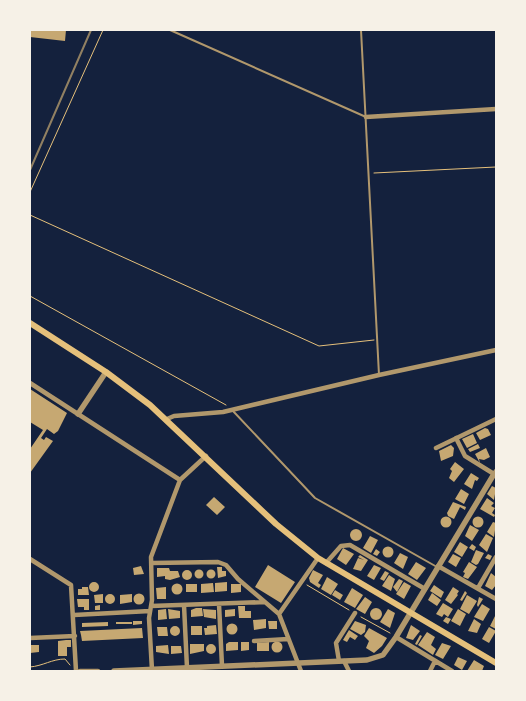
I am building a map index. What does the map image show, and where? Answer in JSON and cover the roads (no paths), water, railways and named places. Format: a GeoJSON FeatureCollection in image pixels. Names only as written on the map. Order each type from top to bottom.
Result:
{"type":"FeatureCollection","features":[{"type":"Feature","properties":{"kind":"main road"},"geometry":{"type":"LineString","coordinates":[[30,323],[106,372],[167,419],[276,524],[318,558],[496,663]]}},
{"type":"Feature","properties":{"kind":"street"},"geometry":{"type":"LineString","coordinates":[[366,116],[496,109]]}},
{"type":"Feature","properties":{"kind":"street"},"geometry":{"type":"LineString","coordinates":[[167,419],[174,416],[232,410],[379,374],[496,350]]}},
{"type":"Feature","properties":{"kind":"street"},"geometry":{"type":"LineString","coordinates":[[78,414],[106,372]]}},
{"type":"Feature","properties":{"kind":"street"},"geometry":{"type":"LineString","coordinates":[[30,383],[180,480]]}},
{"type":"Feature","properties":{"kind":"street"},"geometry":{"type":"LineString","coordinates":[[436,448],[496,419]]}},
{"type":"Feature","properties":{"kind":"street"},"geometry":{"type":"LineString","coordinates":[[114,671],[222,666],[252,668],[297,663],[375,659],[388,650],[393,636],[410,613],[495,473],[465,456],[456,438]]}},
{"type":"Feature","properties":{"kind":"street"},"geometry":{"type":"LineString","coordinates":[[152,670],[151,557],[180,480],[206,456]]}},
{"type":"Feature","properties":{"kind":"street"},"geometry":{"type":"LineString","coordinates":[[326,563],[341,546],[350,545],[425,589]]}},
{"type":"Feature","properties":{"kind":"street"},"geometry":{"type":"LineString","coordinates":[[478,588],[496,557]]}},
{"type":"Feature","properties":{"kind":"street"},"geometry":{"type":"LineString","coordinates":[[279,614],[318,558]]}},
{"type":"Feature","properties":{"kind":"street"},"geometry":{"type":"LineString","coordinates":[[30,559],[71,585],[76,670],[98,671]]}},
{"type":"Feature","properties":{"kind":"street"},"geometry":{"type":"LineString","coordinates":[[152,563],[218,562],[226,565],[238,579],[279,614],[301,671]]}},
{"type":"Feature","properties":{"kind":"street"},"geometry":{"type":"LineString","coordinates":[[438,567],[496,599]]}},
{"type":"Feature","properties":{"kind":"street"},"geometry":{"type":"LineString","coordinates":[[74,615],[184,605],[265,602]]}},
{"type":"Feature","properties":{"kind":"street"},"geometry":{"type":"LineString","coordinates":[[219,604],[222,666]]}},
{"type":"Feature","properties":{"kind":"street"},"geometry":{"type":"LineString","coordinates":[[184,605],[187,668]]}},
{"type":"Feature","properties":{"kind":"street"},"geometry":{"type":"LineString","coordinates":[[349,671],[341,661],[336,643],[355,613]]}},
{"type":"Feature","properties":{"kind":"street"},"geometry":{"type":"LineString","coordinates":[[30,638],[75,636]]}},
{"type":"Feature","properties":{"kind":"street"},"geometry":{"type":"LineString","coordinates":[[393,636],[452,671]]}},
{"type":"Feature","properties":{"kind":"street"},"geometry":{"type":"LineString","coordinates":[[254,640],[288,639]]}},
{"type":"Feature","properties":{"kind":"street"},"geometry":{"type":"LineString","coordinates":[[430,671],[435,661]]}},
{"type":"Feature","properties":{"kind":"lane"},"geometry":{"type":"LineString","coordinates":[[170,30],[366,116]]}},
{"type":"Feature","properties":{"kind":"lane"},"geometry":{"type":"LineString","coordinates":[[361,30],[379,374]]}},
{"type":"Feature","properties":{"kind":"lane"},"geometry":{"type":"LineString","coordinates":[[232,410],[316,498],[438,567]]}},
{"type":"Feature","properties":{"kind":"railway"},"geometry":{"type":"LineString","coordinates":[[30,170],[91,30]]}}]}
